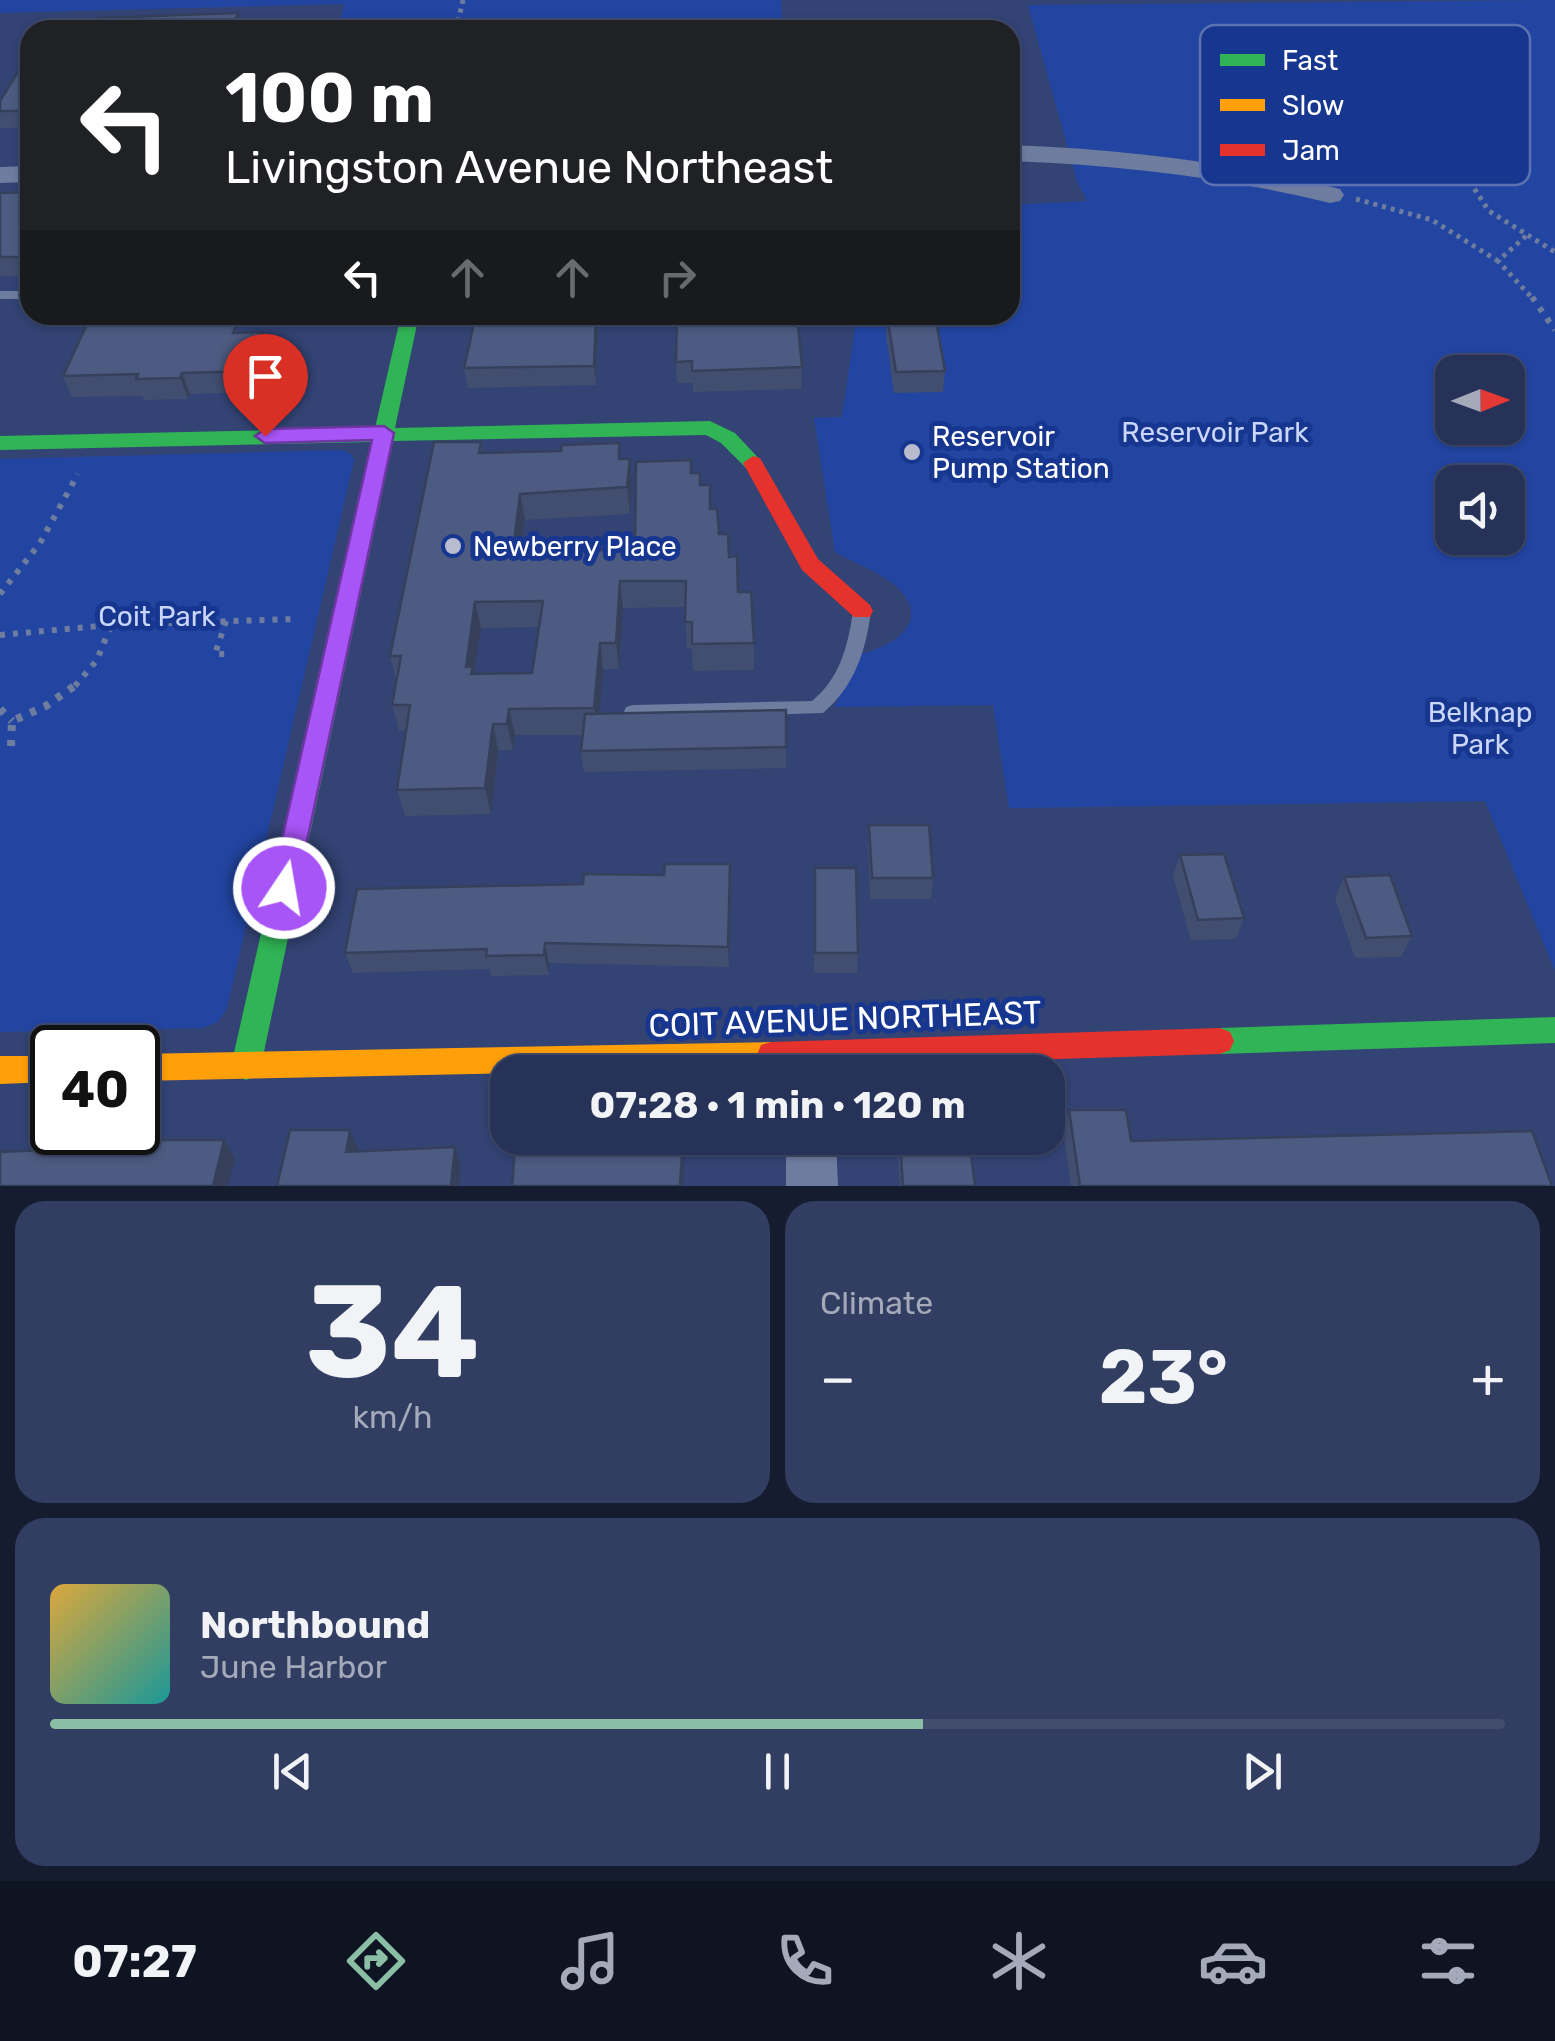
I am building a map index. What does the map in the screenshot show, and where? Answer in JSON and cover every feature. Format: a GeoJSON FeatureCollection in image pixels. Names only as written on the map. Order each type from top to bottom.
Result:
{"type":"FeatureCollection","features":[{"type":"Feature","properties":{"kind":"street"},"geometry":{"type":"LineString","coordinates":[[1020,153],[1152,160],[1200,169]]}},
{"type":"Feature","properties":{"kind":"street"},"geometry":{"type":"LineString","coordinates":[[1283,185],[1320,192]]}},
{"type":"Feature","properties":{"kind":"street"},"geometry":{"type":"LineString","coordinates":[[246,1066],[408,325]]}},
{"type":"Feature","properties":{"kind":"street"},"geometry":{"type":"LineString","coordinates":[[0,443],[710,428],[724,433],[746,452],[812,566],[862,611]]}},
{"type":"Feature","properties":{"kind":"street","name":"COIT AVENUE NORTHEAST"},"geometry":{"type":"LineString","coordinates":[[991,1055],[1555,1030]]}},
{"type":"Feature","properties":{"kind":"street","name":"COIT AVENUE NORTHEAST"},"geometry":{"type":"LineString","coordinates":[[160,1068],[490,1065]]}},
{"type":"Feature","properties":{"kind":"street"},"geometry":{"type":"LineString","coordinates":[[0,1070],[30,1069]]}},
{"type":"Feature","properties":{"kind":"street"},"geometry":{"type":"LineString","coordinates":[[812,1155],[812,1186]]}},
{"type":"Feature","properties":{"kind":"lane"},"geometry":{"type":"LineString","coordinates":[[1320,192],[1324,185]]}},
{"type":"Feature","properties":{"kind":"lane"},"geometry":{"type":"LineString","coordinates":[[633,712],[816,708],[834,692],[852,659],[858,645],[862,611]]}},
{"type":"Feature","properties":{"kind":"path"},"geometry":{"type":"LineString","coordinates":[[1472,185],[1489,211],[1555,252]]}},
{"type":"Feature","properties":{"kind":"path"},"geometry":{"type":"LineString","coordinates":[[1320,192],[1422,214],[1469,238],[1498,260],[1528,291],[1555,330]]}},
{"type":"Feature","properties":{"kind":"path"},"geometry":{"type":"LineString","coordinates":[[1498,260],[1526,236]]}},
{"type":"Feature","properties":{"kind":"path"},"geometry":{"type":"LineString","coordinates":[[0,594],[40,543],[80,470]]}},
{"type":"Feature","properties":{"kind":"path"},"geometry":{"type":"LineString","coordinates":[[0,635],[111,625],[295,619]]}},
{"type":"Feature","properties":{"kind":"path"},"geometry":{"type":"LineString","coordinates":[[226,621],[215,654],[232,654]]}},
{"type":"Feature","properties":{"kind":"path"},"geometry":{"type":"LineString","coordinates":[[12,721],[52,705],[85,680],[106,646],[111,625]]}},
{"type":"Feature","properties":{"kind":"path"},"geometry":{"type":"LineString","coordinates":[[0,709],[12,721],[11,746]]}},
{"type":"Feature","properties":{"kind":"green space"},"geometry":{"type":"Polygon","coordinates":[[[0,0],[781,0],[782,20],[339,20],[345,4],[0,13],[0,0]]]}},
{"type":"Feature","properties":{"kind":"green space","name":"Reservoir Park"},"geometry":{"type":"Polygon","coordinates":[[[1555,0],[1555,971],[1485,801],[1009,808],[993,705],[834,707],[860,654],[896,639],[910,621],[911,611],[907,599],[891,582],[835,552],[814,418],[842,417],[856,325],[1020,325],[1020,204],[1087,201],[1077,181],[1028,5],[1555,0]]]}},
{"type":"Feature","properties":{"kind":"green space","name":"Coit Park"},"geometry":{"type":"Polygon","coordinates":[[[342,450],[354,460],[227,1008],[218,1022],[202,1028],[30,1025],[30,1031],[0,1032],[0,459],[342,450]]]}},
{"type":"Feature","properties":{"kind":"building"},"geometry":{"type":"Polygon","coordinates":[[[238,13],[235,20],[99,18],[238,13]]]}},
{"type":"Feature","properties":{"kind":"building"},"geometry":{"type":"Polygon","coordinates":[[[20,72],[20,111],[0,111],[0,101],[20,72]]]}},
{"type":"Feature","properties":{"kind":"building"},"geometry":{"type":"Polygon","coordinates":[[[20,192],[20,257],[0,257],[0,193],[20,192]]]}},
{"type":"Feature","properties":{"kind":"building"},"geometry":{"type":"Polygon","coordinates":[[[87,325],[236,325],[233,333],[262,332],[250,371],[182,373],[180,378],[136,379],[138,374],[63,376],[87,325]]]}},
{"type":"Feature","properties":{"kind":"building"},"geometry":{"type":"Polygon","coordinates":[[[474,325],[596,325],[594,366],[464,368],[474,325]]]}},
{"type":"Feature","properties":{"kind":"building"},"geometry":{"type":"Polygon","coordinates":[[[677,325],[798,325],[802,367],[692,371],[692,361],[676,362],[677,325]]]}},
{"type":"Feature","properties":{"kind":"building"},"geometry":{"type":"Polygon","coordinates":[[[889,325],[937,325],[945,371],[896,372],[889,325]]]}},
{"type":"Feature","properties":{"kind":"building"},"geometry":{"type":"Polygon","coordinates":[[[434,442],[481,442],[479,453],[561,451],[562,445],[619,443],[619,459],[630,459],[627,487],[520,494],[513,551],[635,550],[636,462],[691,460],[691,473],[700,473],[700,485],[710,485],[710,509],[717,509],[719,534],[728,534],[729,557],[737,556],[738,592],[751,592],[754,643],[692,644],[692,622],[685,622],[686,581],[620,581],[616,643],[600,643],[594,708],[509,709],[507,724],[493,724],[485,788],[397,790],[410,705],[392,705],[401,656],[390,656],[434,442]],[[543,601],[475,602],[466,667],[473,666],[471,674],[532,673],[543,601]]]}},
{"type":"Feature","properties":{"kind":"building"},"geometry":{"type":"Polygon","coordinates":[[[786,710],[786,747],[581,751],[585,714],[786,710]]]}},
{"type":"Feature","properties":{"kind":"building"},"geometry":{"type":"Polygon","coordinates":[[[869,825],[929,825],[933,878],[872,878],[869,825]]]}},
{"type":"Feature","properties":{"kind":"building"},"geometry":{"type":"Polygon","coordinates":[[[1224,854],[1244,918],[1198,920],[1180,855],[1224,854]]]}},
{"type":"Feature","properties":{"kind":"building"},"geometry":{"type":"Polygon","coordinates":[[[665,864],[730,864],[728,947],[545,943],[544,955],[486,956],[487,949],[345,953],[357,889],[583,884],[584,874],[664,875],[665,864]]]}},
{"type":"Feature","properties":{"kind":"building"},"geometry":{"type":"Polygon","coordinates":[[[815,868],[856,868],[858,953],[815,953],[815,868]]]}},
{"type":"Feature","properties":{"kind":"building"},"geometry":{"type":"Polygon","coordinates":[[[1390,875],[1412,936],[1366,938],[1344,877],[1390,875]]]}},
{"type":"Feature","properties":{"kind":"building"},"geometry":{"type":"Polygon","coordinates":[[[1069,1110],[1126,1110],[1131,1141],[1532,1131],[1552,1186],[1080,1186],[1069,1110]]]}},
{"type":"Feature","properties":{"kind":"building"},"geometry":{"type":"Polygon","coordinates":[[[290,1130],[350,1130],[346,1152],[455,1147],[451,1186],[277,1186],[290,1130]]]}},
{"type":"Feature","properties":{"kind":"building"},"geometry":{"type":"Polygon","coordinates":[[[160,1140],[224,1140],[213,1186],[0,1186],[0,1152],[160,1155],[160,1140]]]}},
{"type":"Feature","properties":{"kind":"building"},"geometry":{"type":"Polygon","coordinates":[[[515,1155],[682,1155],[680,1186],[512,1186],[515,1155]]]}},
{"type":"Feature","properties":{"kind":"building"},"geometry":{"type":"Polygon","coordinates":[[[901,1155],[971,1155],[975,1186],[903,1186],[901,1155]]]}},
{"type":"Feature","properties":{"kind":"traffic: fast"},"geometry":{"type":"LineString","coordinates":[[246,1066],[408,325]]}},
{"type":"Feature","properties":{"kind":"traffic: fast"},"geometry":{"type":"LineString","coordinates":[[0,443],[710,428],[728,438],[753,463]]}},
{"type":"Feature","properties":{"kind":"traffic: fast"},"geometry":{"type":"LineString","coordinates":[[1220,1041],[1555,1030]]}},
{"type":"Feature","properties":{"kind":"traffic: slow"},"geometry":{"type":"LineString","coordinates":[[160,1068],[490,1061]]}},
{"type":"Feature","properties":{"kind":"traffic: slow"},"geometry":{"type":"LineString","coordinates":[[0,1070],[30,1069]]}},
{"type":"Feature","properties":{"kind":"traffic: jam"},"geometry":{"type":"LineString","coordinates":[[753,463],[810,564],[862,611]]}},
{"type":"Feature","properties":{"kind":"traffic: jam"},"geometry":{"type":"LineString","coordinates":[[771,1055],[1220,1041]]}},
{"type":"Feature","properties":{"kind":"place","name":"Reservoir Pump Station"},"geometry":{"type":"Point","coordinates":[912,452]}},
{"type":"Feature","properties":{"kind":"place","name":"Newberry Place"},"geometry":{"type":"Point","coordinates":[453,546]}},
{"type":"Feature","properties":{"kind":"route"},"geometry":{"type":"LineString","coordinates":[[265,436],[384,433],[284,888]]}},
{"type":"Feature","properties":{"kind":"park label","name":"Belknap Park"},"geometry":{"type":"Point","coordinates":[1480,728]}}]}
